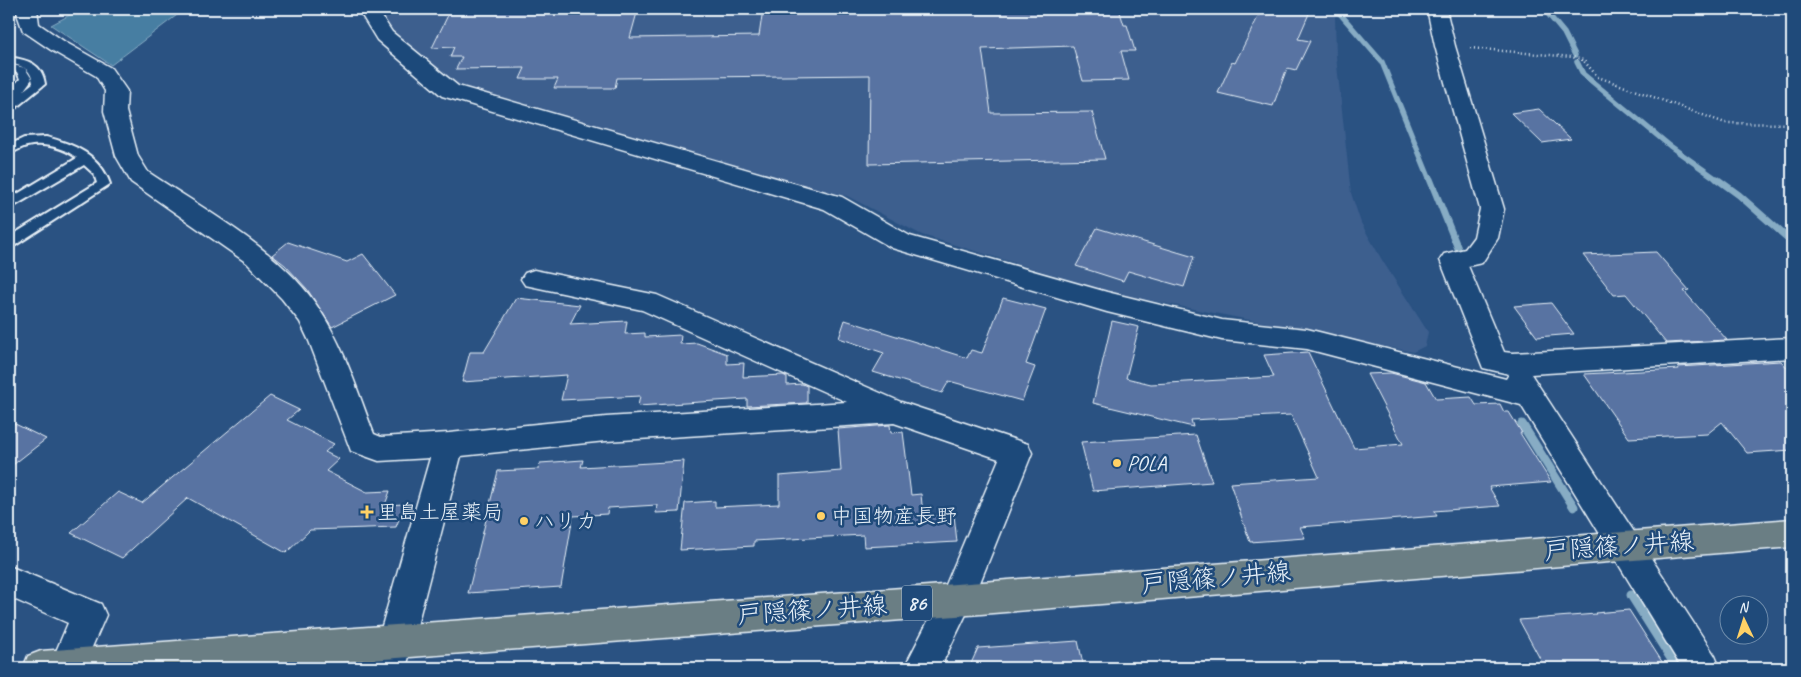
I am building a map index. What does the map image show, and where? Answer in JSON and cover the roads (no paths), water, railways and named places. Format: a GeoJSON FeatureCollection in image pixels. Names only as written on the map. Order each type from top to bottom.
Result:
{"type":"FeatureCollection","features":[{"type":"Feature","properties":{"kind":"main road","name":"戸隠篠ノ井線"},"geometry":{"type":"LineString","coordinates":[[53,667],[391,655],[956,600],[1792,533]]}},
{"type":"Feature","properties":{"kind":"street"},"geometry":{"type":"LineString","coordinates":[[28,9],[27,14],[30,27],[58,46],[104,72],[116,91],[116,111],[127,156],[139,177],[256,257],[291,292],[311,317],[323,341],[362,442],[379,450],[606,429],[894,411]]}},
{"type":"Feature","properties":{"kind":"street"},"geometry":{"type":"LineString","coordinates":[[368,9],[384,36],[450,91],[832,203],[901,242],[1107,302],[1222,330],[1307,339],[1529,396]]}},
{"type":"Feature","properties":{"kind":"street"},"geometry":{"type":"LineString","coordinates":[[1438,9],[1445,46],[1492,209],[1486,238],[1472,258],[1454,260],[1493,360],[1512,364],[1792,348]]}},
{"type":"Feature","properties":{"kind":"street"},"geometry":{"type":"LineString","coordinates":[[534,279],[648,302],[894,411],[1016,453],[956,600],[922,668]]}},
{"type":"Feature","properties":{"kind":"street"},"geometry":{"type":"LineString","coordinates":[[1512,364],[1529,396],[1702,668]]}},
{"type":"Feature","properties":{"kind":"street"},"geometry":{"type":"LineString","coordinates":[[391,655],[449,445]]}},
{"type":"Feature","properties":{"kind":"street"},"geometry":{"type":"LineString","coordinates":[[9,580],[89,615],[53,667]]}},
{"type":"Feature","properties":{"kind":"lane"},"geometry":{"type":"LineString","coordinates":[[9,60],[29,64],[38,75],[39,84],[9,107]]}},
{"type":"Feature","properties":{"kind":"lane"},"geometry":{"type":"LineString","coordinates":[[9,67],[21,70],[26,79],[19,89],[9,97]]}},
{"type":"Feature","properties":{"kind":"lane"},"geometry":{"type":"LineString","coordinates":[[9,150],[24,142],[46,141],[75,150],[100,172],[104,184],[9,243]]}},
{"type":"Feature","properties":{"kind":"lane"},"geometry":{"type":"LineString","coordinates":[[9,205],[85,159]]}},
{"type":"Feature","properties":{"kind":"waterway"},"geometry":{"type":"LineString","coordinates":[[1336,9],[1382,62],[1430,180]]}},
{"type":"Feature","properties":{"kind":"waterway"},"geometry":{"type":"LineString","coordinates":[[1544,9],[1564,33],[1575,55]]}},
{"type":"Feature","properties":{"kind":"waterway"},"geometry":{"type":"LineString","coordinates":[[1577,62],[1583,74],[1670,146],[1718,180]]}},
{"type":"Feature","properties":{"kind":"waterway"},"geometry":{"type":"LineString","coordinates":[[1430,179],[1459,251]]}},
{"type":"Feature","properties":{"kind":"waterway"},"geometry":{"type":"LineString","coordinates":[[1717,179],[1739,195],[1792,242]]}},
{"type":"Feature","properties":{"kind":"waterway"},"geometry":{"type":"LineString","coordinates":[[1522,424],[1574,507]]}},
{"type":"Feature","properties":{"kind":"waterway"},"geometry":{"type":"LineString","coordinates":[[1631,595],[1677,668]]}},
{"type":"Feature","properties":{"kind":"place","name":"POLA"},"geometry":{"type":"Point","coordinates":[1117,463]}},
{"type":"Feature","properties":{"kind":"place","name":"里島土屋薬局"},"geometry":{"type":"Point","coordinates":[367,512]}},
{"type":"Feature","properties":{"kind":"place","name":"中国物産長野"},"geometry":{"type":"Point","coordinates":[821,516]}},
{"type":"Feature","properties":{"kind":"place","name":"ハリカ"},"geometry":{"type":"Point","coordinates":[524,521]}}]}
